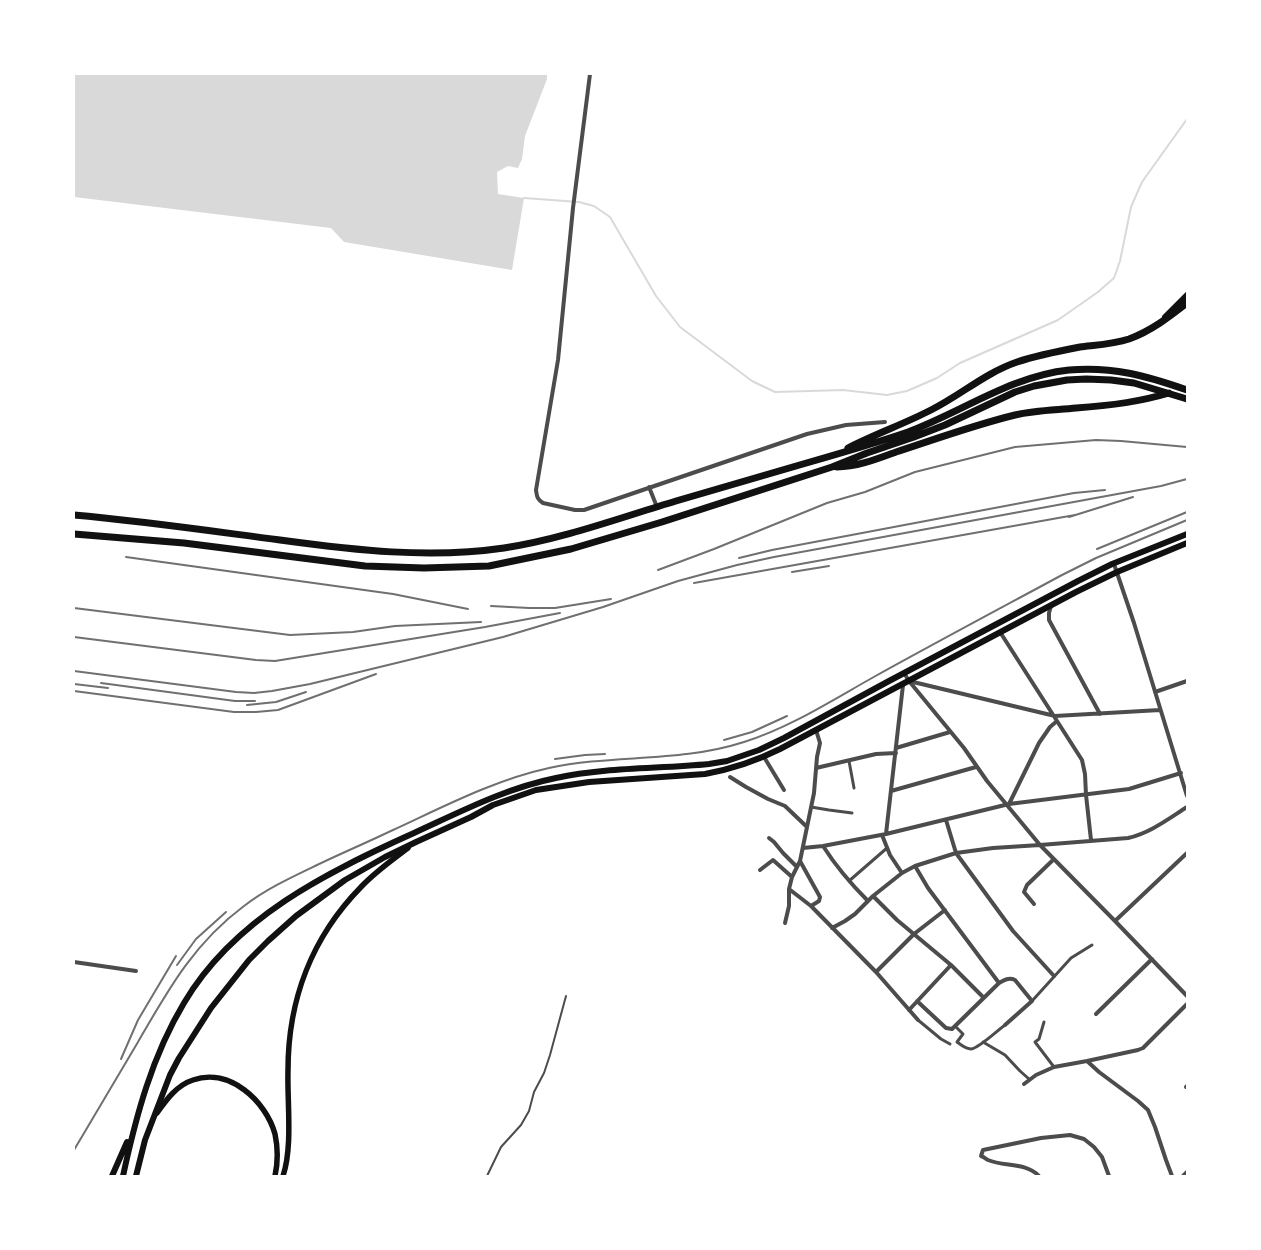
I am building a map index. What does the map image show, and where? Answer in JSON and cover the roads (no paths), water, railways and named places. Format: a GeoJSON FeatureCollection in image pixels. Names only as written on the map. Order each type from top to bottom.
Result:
{"type":"FeatureCollection","features":[{"type":"Feature","properties":{"kind":"highway"},"geometry":{"type":"LineString","coordinates":[[834,455],[869,436],[932,410],[999,368],[1052,352],[1108,344],[1128,339],[1154,327],[1187,303]]}},
{"type":"Feature","properties":{"kind":"highway"},"geometry":{"type":"LineString","coordinates":[[74,514],[168,524],[380,552],[454,553],[505,548],[576,532],[870,444],[911,430],[1032,378],[1067,370],[1108,370],[1156,378],[1187,390]]}},
{"type":"Feature","properties":{"kind":"highway"},"geometry":{"type":"LineString","coordinates":[[74,534],[184,543],[365,566],[424,568],[489,566],[572,549],[832,467],[867,452],[945,425],[1015,392],[1034,386],[1067,380],[1111,380],[1134,383],[1187,399]]}},
{"type":"Feature","properties":{"kind":"highway"},"geometry":{"type":"LineString","coordinates":[[832,467],[844,467],[872,460],[978,424],[1018,414],[1093,407],[1150,398],[1174,391],[1187,383]]}},
{"type":"Feature","properties":{"kind":"main road"},"geometry":{"type":"LineString","coordinates":[[1154,327],[1187,295]]}},
{"type":"Feature","properties":{"kind":"main road"},"geometry":{"type":"LineString","coordinates":[[112,1176],[136,1118],[157,1056],[184,1002],[200,978],[246,930],[295,894],[320,879],[362,857],[481,802],[537,782],[576,774],[709,764],[727,761],[759,750],[1078,581],[1187,534]]}},
{"type":"Feature","properties":{"kind":"main road"},"geometry":{"type":"LineString","coordinates":[[136,1176],[145,1140],[170,1075],[211,1008],[249,960],[280,930],[345,880],[416,842],[493,805],[536,790],[589,782],[705,774],[764,757],[1076,592],[1117,572],[1187,543]]}},
{"type":"Feature","properties":{"kind":"main road"},"geometry":{"type":"LineString","coordinates":[[283,1176],[287,1158],[288,1047],[295,1007],[307,970],[323,936],[347,902],[376,873],[416,842]]}},
{"type":"Feature","properties":{"kind":"main road"},"geometry":{"type":"LineString","coordinates":[[154,1117],[169,1097],[184,1084],[194,1079],[204,1078],[217,1077],[228,1080],[250,1094],[266,1114],[277,1144],[278,1155],[275,1176]]}},
{"type":"Feature","properties":{"kind":"main road"},"geometry":{"type":"LineString","coordinates":[[123,1176],[136,1118]]}},
{"type":"Feature","properties":{"kind":"street"},"geometry":{"type":"LineString","coordinates":[[590,74],[573,208],[558,360],[536,490],[539,501],[584,510],[807,434],[846,424],[885,422]]}},
{"type":"Feature","properties":{"kind":"street"},"geometry":{"type":"LineString","coordinates":[[649,487],[657,507]]}},
{"type":"Feature","properties":{"kind":"street"},"geometry":{"type":"LineString","coordinates":[[1114,564],[1187,796]]}},
{"type":"Feature","properties":{"kind":"street"},"geometry":{"type":"LineString","coordinates":[[1051,606],[1050,620],[1100,714]]}},
{"type":"Feature","properties":{"kind":"street"},"geometry":{"type":"LineString","coordinates":[[1000,632],[1082,760],[1091,840]]}},
{"type":"Feature","properties":{"kind":"street"},"geometry":{"type":"LineString","coordinates":[[902,873],[890,855],[884,834],[892,791],[906,682],[904,673]]}},
{"type":"Feature","properties":{"kind":"street"},"geometry":{"type":"LineString","coordinates":[[1155,692],[1187,681]]}},
{"type":"Feature","properties":{"kind":"street"},"geometry":{"type":"LineString","coordinates":[[906,682],[1056,718],[1160,710]]}},
{"type":"Feature","properties":{"kind":"street"},"geometry":{"type":"LineString","coordinates":[[906,682],[964,748],[976,767],[1008,804],[1040,846],[1187,996]]}},
{"type":"Feature","properties":{"kind":"street"},"geometry":{"type":"LineString","coordinates":[[1008,804],[1040,742],[1056,718]]}},
{"type":"Feature","properties":{"kind":"street"},"geometry":{"type":"LineString","coordinates":[[785,923],[789,889],[792,877],[800,862],[812,807],[820,743],[816,730]]}},
{"type":"Feature","properties":{"kind":"street"},"geometry":{"type":"LineString","coordinates":[[816,768],[896,751],[950,732]]}},
{"type":"Feature","properties":{"kind":"street"},"geometry":{"type":"LineString","coordinates":[[764,757],[784,790]]}},
{"type":"Feature","properties":{"kind":"street"},"geometry":{"type":"LineString","coordinates":[[849,761],[854,788]]}},
{"type":"Feature","properties":{"kind":"street"},"geometry":{"type":"LineString","coordinates":[[892,791],[976,767]]}},
{"type":"Feature","properties":{"kind":"street"},"geometry":{"type":"LineString","coordinates":[[803,848],[884,834],[1008,804],[1128,789],[1180,773]]}},
{"type":"Feature","properties":{"kind":"street"},"geometry":{"type":"LineString","coordinates":[[730,777],[784,806],[807,826]]}},
{"type":"Feature","properties":{"kind":"street"},"geometry":{"type":"LineString","coordinates":[[812,807],[852,812]]}},
{"type":"Feature","properties":{"kind":"street"},"geometry":{"type":"LineString","coordinates":[[832,928],[855,914],[873,896],[902,873],[915,866],[956,853],[993,848],[1128,838],[1155,828],[1187,807]]}},
{"type":"Feature","properties":{"kind":"street"},"geometry":{"type":"LineString","coordinates":[[946,820],[956,853],[1013,931],[1054,976]]}},
{"type":"Feature","properties":{"kind":"street"},"geometry":{"type":"LineString","coordinates":[[769,838],[797,867]]}},
{"type":"Feature","properties":{"kind":"street"},"geometry":{"type":"LineString","coordinates":[[823,846],[848,881],[868,901]]}},
{"type":"Feature","properties":{"kind":"street"},"geometry":{"type":"LineString","coordinates":[[848,881],[887,848]]}},
{"type":"Feature","properties":{"kind":"street"},"geometry":{"type":"LineString","coordinates":[[1115,921],[1187,853]]}},
{"type":"Feature","properties":{"kind":"street"},"geometry":{"type":"LineString","coordinates":[[1034,904],[1024,892],[1027,884],[1054,859]]}},
{"type":"Feature","properties":{"kind":"street"},"geometry":{"type":"LineString","coordinates":[[760,870],[773,860],[792,877]]}},
{"type":"Feature","properties":{"kind":"street"},"geometry":{"type":"LineString","coordinates":[[800,862],[820,897],[819,901],[811,906]]}},
{"type":"Feature","properties":{"kind":"street"},"geometry":{"type":"LineString","coordinates":[[915,866],[928,888],[999,983]]}},
{"type":"Feature","properties":{"kind":"street"},"geometry":{"type":"LineString","coordinates":[[789,889],[811,906],[876,972],[918,1020],[950,1044]]}},
{"type":"Feature","properties":{"kind":"street"},"geometry":{"type":"LineString","coordinates":[[873,896],[897,920],[951,965],[984,997]]}},
{"type":"Feature","properties":{"kind":"street"},"geometry":{"type":"LineString","coordinates":[[876,972],[914,934],[944,910]]}},
{"type":"Feature","properties":{"kind":"street"},"geometry":{"type":"LineString","coordinates":[[956,1026],[963,1034],[957,1042],[971,1049],[978,1047],[1032,1001],[1071,958],[1092,945]]}},
{"type":"Feature","properties":{"kind":"street"},"geometry":{"type":"LineString","coordinates":[[1096,1014],[1152,959]]}},
{"type":"Feature","properties":{"kind":"street"},"geometry":{"type":"LineString","coordinates":[[74,962],[136,971]]}},
{"type":"Feature","properties":{"kind":"street"},"geometry":{"type":"LineString","coordinates":[[909,1010],[951,965]]}},
{"type":"Feature","properties":{"kind":"street"},"geometry":{"type":"LineString","coordinates":[[917,1001],[946,1028],[952,1029],[1005,979],[1012,978],[1015,980],[1032,1001]]}},
{"type":"Feature","properties":{"kind":"street"},"geometry":{"type":"LineString","coordinates":[[1024,1084],[1054,1067],[1143,1048],[1187,1004]]}},
{"type":"Feature","properties":{"kind":"street"},"geometry":{"type":"LineString","coordinates":[[1044,1022],[1039,1039],[1035,1042],[1054,1067]]}},
{"type":"Feature","properties":{"kind":"street"},"geometry":{"type":"LineString","coordinates":[[983,1042],[1004,1055],[1030,1079]]}},
{"type":"Feature","properties":{"kind":"street"},"geometry":{"type":"LineString","coordinates":[[1087,1061],[1138,1100],[1148,1110],[1172,1176]]}},
{"type":"Feature","properties":{"kind":"street"},"geometry":{"type":"LineString","coordinates":[[1039,1176],[1034,1171],[989,1161],[982,1156],[983,1150],[1041,1138],[1070,1135],[1084,1139],[1094,1147],[1102,1157],[1109,1176]]}},
{"type":"Feature","properties":{"kind":"street"},"geometry":{"type":"LineString","coordinates":[[1183,1176],[1187,1172]]}},
{"type":"Feature","properties":{"kind":"lane"},"geometry":{"type":"LineString","coordinates":[[487,1176],[501,1147],[521,1125],[529,1111],[534,1092],[547,1064],[566,996]]}},
{"type":"Feature","properties":{"kind":"waterway"},"geometry":{"type":"LineString","coordinates":[[524,198],[579,202],[594,206],[610,217],[656,296],[680,327],[752,381],[775,392],[843,390],[887,395],[907,391],[937,378],[960,363],[1058,320],[1098,292],[1114,278],[1120,261],[1131,207],[1142,182],[1187,119]]}},
{"type":"Feature","properties":{"kind":"railway"},"geometry":{"type":"LineString","coordinates":[[658,570],[827,503],[865,492],[915,472],[1015,447],[1096,440],[1187,447]]}},
{"type":"Feature","properties":{"kind":"railway"},"geometry":{"type":"LineString","coordinates":[[74,671],[236,692],[272,691],[310,684],[503,637],[603,607],[678,581],[737,565],[1161,486],[1187,479]]}},
{"type":"Feature","properties":{"kind":"railway"},"geometry":{"type":"LineString","coordinates":[[739,558],[772,550],[1074,493],[1105,490]]}},
{"type":"Feature","properties":{"kind":"railway"},"geometry":{"type":"LineString","coordinates":[[1069,517],[1133,497]]}},
{"type":"Feature","properties":{"kind":"railway"},"geometry":{"type":"LineString","coordinates":[[1097,549],[1187,512]]}},
{"type":"Feature","properties":{"kind":"railway"},"geometry":{"type":"LineString","coordinates":[[694,583],[1075,515]]}},
{"type":"Feature","properties":{"kind":"railway"},"geometry":{"type":"LineString","coordinates":[[74,1150],[160,1004],[196,952],[226,920],[270,889],[450,803],[529,773],[573,764],[695,753],[720,749],[761,736],[810,713],[1062,575],[1096,558],[1187,520]]}},
{"type":"Feature","properties":{"kind":"railway"},"geometry":{"type":"LineString","coordinates":[[126,557],[393,594],[468,609]]}},
{"type":"Feature","properties":{"kind":"railway"},"geometry":{"type":"LineString","coordinates":[[792,572],[829,566]]}},
{"type":"Feature","properties":{"kind":"railway"},"geometry":{"type":"LineString","coordinates":[[491,606],[555,608],[611,599]]}},
{"type":"Feature","properties":{"kind":"railway"},"geometry":{"type":"LineString","coordinates":[[74,608],[290,635],[353,632],[395,626],[481,622]]}},
{"type":"Feature","properties":{"kind":"railway"},"geometry":{"type":"LineString","coordinates":[[74,637],[275,661],[560,613]]}},
{"type":"Feature","properties":{"kind":"railway"},"geometry":{"type":"LineString","coordinates":[[74,691],[234,712],[256,712],[278,710],[376,674]]}},
{"type":"Feature","properties":{"kind":"railway"},"geometry":{"type":"LineString","coordinates":[[101,683],[235,701],[255,701]]}},
{"type":"Feature","properties":{"kind":"railway"},"geometry":{"type":"LineString","coordinates":[[74,684],[108,688]]}},
{"type":"Feature","properties":{"kind":"railway"},"geometry":{"type":"LineString","coordinates":[[247,705],[276,702],[306,692]]}},
{"type":"Feature","properties":{"kind":"railway"},"geometry":{"type":"LineString","coordinates":[[724,740],[752,732],[787,716]]}},
{"type":"Feature","properties":{"kind":"railway"},"geometry":{"type":"LineString","coordinates":[[555,759],[605,754]]}},
{"type":"Feature","properties":{"kind":"railway"},"geometry":{"type":"LineString","coordinates":[[177,965],[196,939],[226,912]]}},
{"type":"Feature","properties":{"kind":"railway"},"geometry":{"type":"LineString","coordinates":[[121,1059],[138,1020],[176,956]]}}]}
